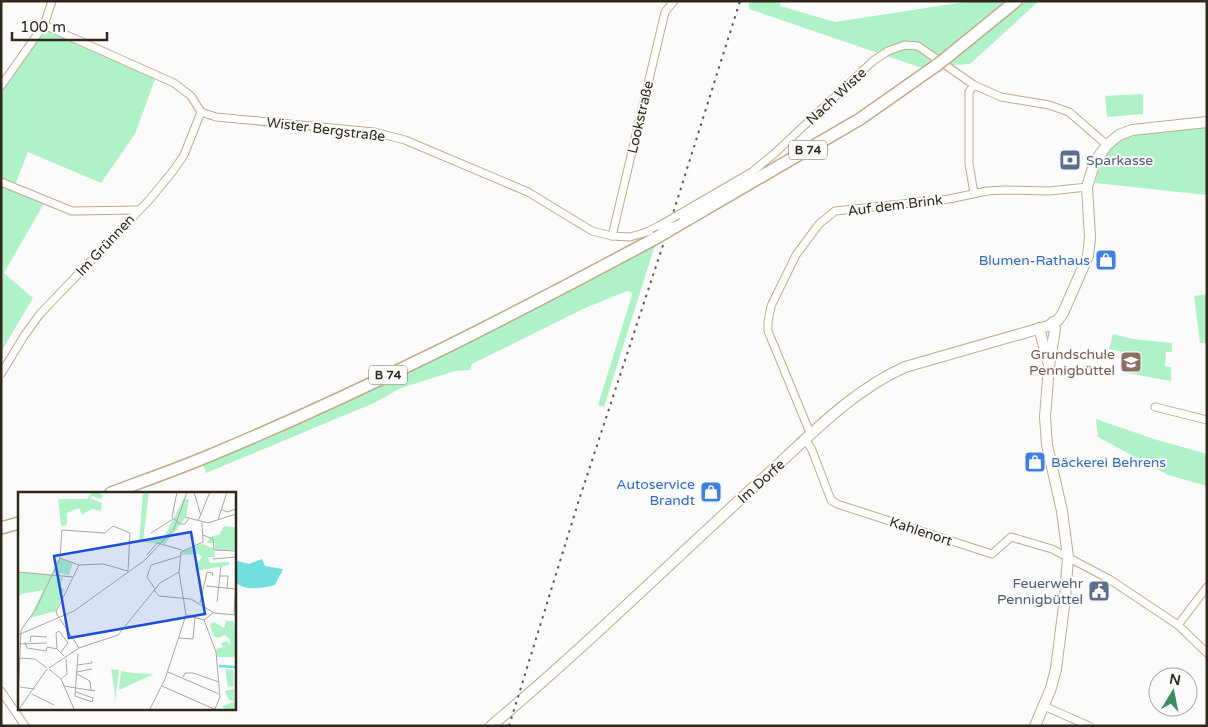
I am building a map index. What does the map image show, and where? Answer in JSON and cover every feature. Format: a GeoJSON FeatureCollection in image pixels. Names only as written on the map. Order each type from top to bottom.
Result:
{"type":"FeatureCollection","features":[{"type":"Feature","properties":{"kind":"main road","name":"B 74"},"geometry":{"type":"LineString","coordinates":[[114,492],[206,457],[396,372],[547,297],[656,238],[860,119],[942,61],[1016,1]]}},
{"type":"Feature","properties":{"kind":"main road"},"geometry":{"type":"LineString","coordinates":[[1,528],[18,523]]}},
{"type":"Feature","properties":{"kind":"street"},"geometry":{"type":"LineString","coordinates":[[1,86],[44,25],[52,1]]}},
{"type":"Feature","properties":{"kind":"street","name":"Lookstraße"},"geometry":{"type":"LineString","coordinates":[[612,236],[665,12],[674,1]]}},
{"type":"Feature","properties":{"kind":"street"},"geometry":{"type":"LineString","coordinates":[[44,25],[174,83],[191,96],[201,112]]}},
{"type":"Feature","properties":{"kind":"street","name":"Nach Wiste"},"geometry":{"type":"LineString","coordinates":[[612,236],[630,236],[647,232],[752,172],[775,153],[873,61],[888,51],[905,45],[918,46],[974,85],[1001,97],[1049,105],[1068,112],[1107,145]]}},
{"type":"Feature","properties":{"kind":"street"},"geometry":{"type":"LineString","coordinates":[[974,85],[970,92],[969,155],[974,193]]}},
{"type":"Feature","properties":{"kind":"street","name":"Wister Bergstraße"},"geometry":{"type":"LineString","coordinates":[[201,112],[216,117],[365,131],[405,140],[528,192],[592,231],[612,236]]}},
{"type":"Feature","properties":{"kind":"street","name":"Im Grünnen"},"geometry":{"type":"LineString","coordinates":[[1,374],[40,314],[150,199],[173,171],[184,155],[201,112]]}},
{"type":"Feature","properties":{"kind":"street"},"geometry":{"type":"LineString","coordinates":[[1035,726],[1044,706],[1056,668],[1068,557],[1062,511],[1047,445],[1045,417],[1049,366],[1055,329],[1053,322],[1063,313],[1088,256],[1090,237],[1087,188],[1095,160],[1107,145],[1119,136],[1132,130],[1207,122]]}},
{"type":"Feature","properties":{"kind":"street"},"geometry":{"type":"LineString","coordinates":[[1,182],[72,211],[139,210]]}},
{"type":"Feature","properties":{"kind":"street","name":"Auf dem Brink"},"geometry":{"type":"LineString","coordinates":[[809,437],[808,428],[768,331],[771,306],[796,255],[819,224],[835,211],[923,202],[974,193],[1005,190],[1050,191],[1087,188]]}},
{"type":"Feature","properties":{"kind":"street","name":"Im Dorfe"},"geometry":{"type":"LineString","coordinates":[[491,726],[673,563],[843,406],[868,387],[889,374],[926,360],[1039,328],[1053,322]]}},
{"type":"Feature","properties":{"kind":"street"},"geometry":{"type":"LineString","coordinates":[[1039,328],[1049,366]]}},
{"type":"Feature","properties":{"kind":"street"},"geometry":{"type":"LineString","coordinates":[[1156,407],[1207,420]]}},
{"type":"Feature","properties":{"kind":"street","name":"Kahlenort"},"geometry":{"type":"LineString","coordinates":[[809,437],[831,500],[837,504],[992,554],[1010,537],[1052,549],[1068,557]]}},
{"type":"Feature","properties":{"kind":"street"},"geometry":{"type":"LineString","coordinates":[[1068,557],[1109,578],[1178,625],[1207,653]]}},
{"type":"Feature","properties":{"kind":"street"},"geometry":{"type":"LineString","coordinates":[[1178,625],[1207,587]]}},
{"type":"Feature","properties":{"kind":"street"},"geometry":{"type":"LineString","coordinates":[[1,691],[25,726]]}},
{"type":"Feature","properties":{"kind":"street"},"geometry":{"type":"LineString","coordinates":[[1044,706],[1089,726]]}},
{"type":"Feature","properties":{"kind":"green space"},"geometry":{"type":"Polygon","coordinates":[[[749,1],[781,1],[780,6],[835,22],[971,1],[1039,1],[970,64],[919,67],[749,9],[749,1]]]}},
{"type":"Feature","properties":{"kind":"green space"},"geometry":{"type":"Polygon","coordinates":[[[46,29],[155,79],[135,134],[101,183],[28,152],[15,185],[47,198],[4,273],[33,298],[1,352],[1,90],[46,29]]]}},
{"type":"Feature","properties":{"kind":"green space"},"geometry":{"type":"Polygon","coordinates":[[[1143,94],[1143,114],[1107,117],[1105,96],[1143,94]]]}},
{"type":"Feature","properties":{"kind":"green space"},"geometry":{"type":"Polygon","coordinates":[[[1207,127],[1207,195],[1095,183],[1106,154],[1114,145],[1125,139],[1138,134],[1207,127]]]}},
{"type":"Feature","properties":{"kind":"green space"},"geometry":{"type":"Polygon","coordinates":[[[655,245],[604,407],[598,405],[632,295],[631,292],[627,291],[585,308],[472,364],[470,370],[455,371],[401,388],[374,403],[206,473],[202,462],[542,304],[655,245]]]}},
{"type":"Feature","properties":{"kind":"green space"},"geometry":{"type":"Polygon","coordinates":[[[1207,294],[1207,343],[1200,343],[1194,296],[1207,294]]]}},
{"type":"Feature","properties":{"kind":"green space"},"geometry":{"type":"Polygon","coordinates":[[[1113,334],[1133,339],[1172,343],[1172,352],[1166,352],[1165,366],[1171,367],[1171,381],[1127,373],[1132,354],[1109,349],[1113,334]]]}},
{"type":"Feature","properties":{"kind":"green space"},"geometry":{"type":"Polygon","coordinates":[[[1096,419],[1154,439],[1207,454],[1207,486],[1168,475],[1098,437],[1096,419]]]}},
{"type":"Feature","properties":{"kind":"water"},"geometry":{"type":"Polygon","coordinates":[[[262,559],[265,566],[283,569],[275,585],[248,588],[235,582],[235,560],[249,564],[262,559]]]}},
{"type":"Feature","properties":{"kind":"railway"},"geometry":{"type":"LineString","coordinates":[[509,726],[579,500],[663,245],[740,1]]}},
{"type":"Feature","properties":{"kind":"place","name":"Sparkasse"},"geometry":{"type":"Point","coordinates":[1070,160]}},
{"type":"Feature","properties":{"kind":"place","name":"Blumen-Rathaus"},"geometry":{"type":"Point","coordinates":[1106,260]}},
{"type":"Feature","properties":{"kind":"place","name":"Grundschule Pennigbüttel"},"geometry":{"type":"Point","coordinates":[1131,362]}},
{"type":"Feature","properties":{"kind":"place","name":"Bäckerei Behrens"},"geometry":{"type":"Point","coordinates":[1035,462]}},
{"type":"Feature","properties":{"kind":"place","name":"Autoservice Brandt"},"geometry":{"type":"Point","coordinates":[711,492]}},
{"type":"Feature","properties":{"kind":"place","name":"Feuerwehr Pennigbüttel"},"geometry":{"type":"Point","coordinates":[1099,591]}}]}
